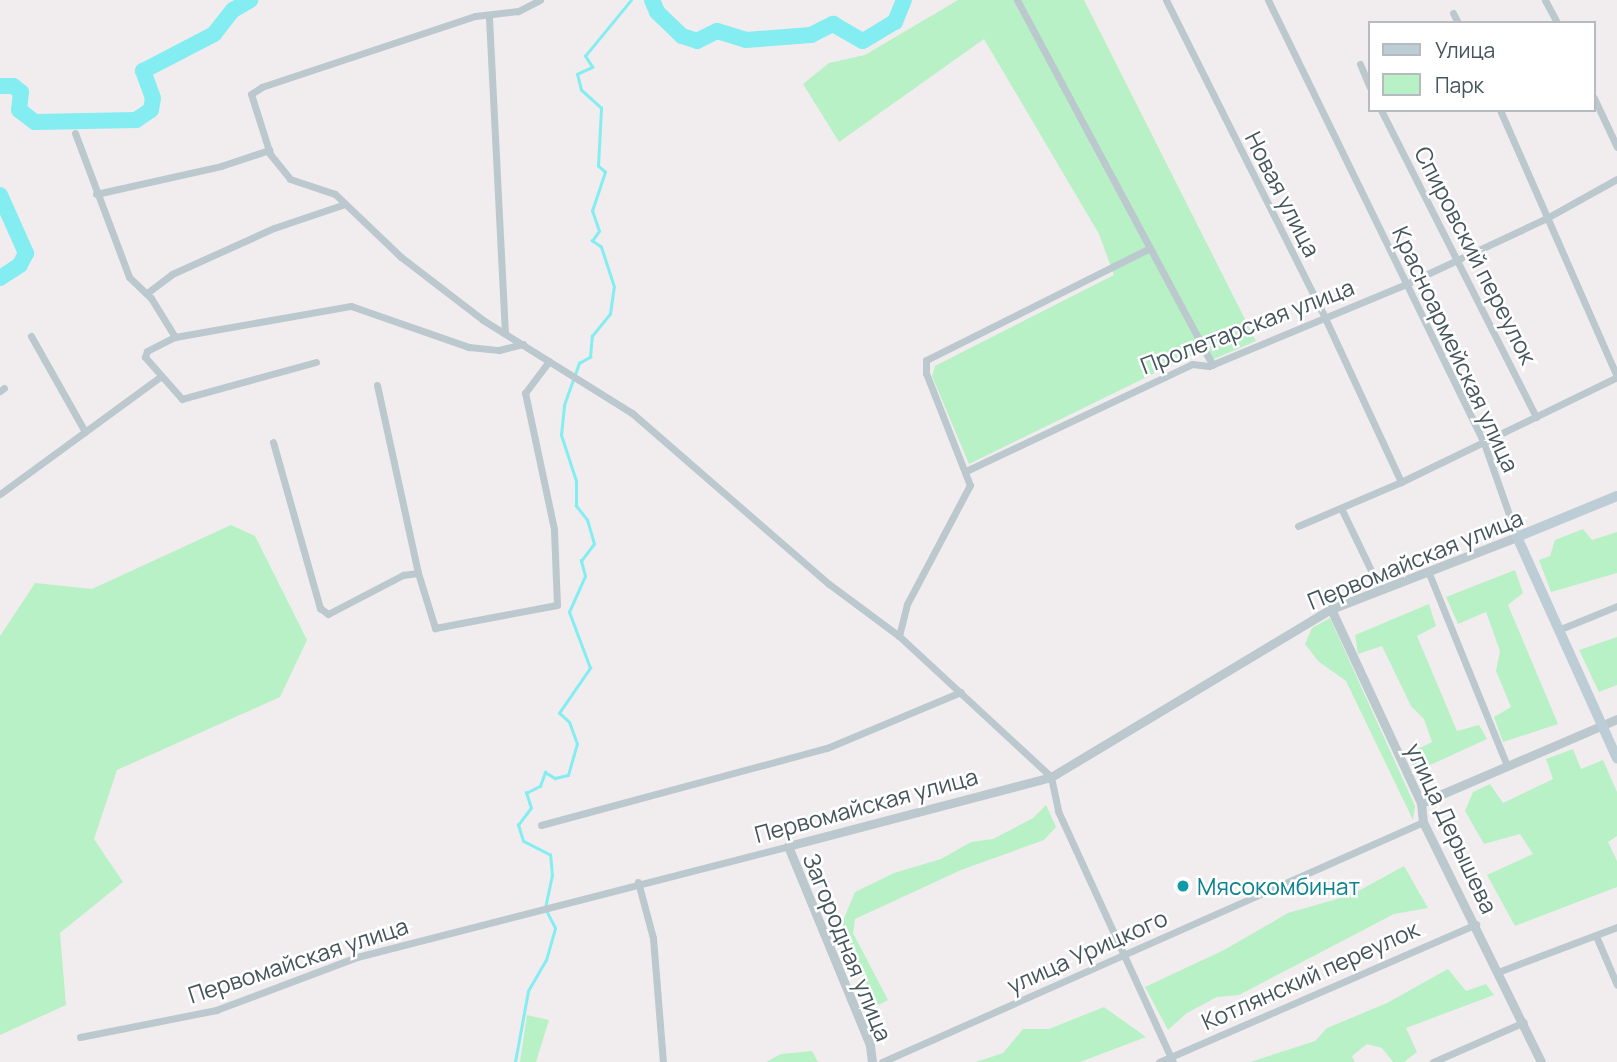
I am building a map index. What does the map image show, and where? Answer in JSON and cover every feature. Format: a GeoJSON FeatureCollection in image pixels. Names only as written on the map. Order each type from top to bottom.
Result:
{"type":"FeatureCollection","features":[{"type":"Feature","properties":{"kind":"main road","name":"Первомайская улица"},"geometry":{"type":"LineString","coordinates":[[1517,537],[1617,496]]}},
{"type":"Feature","properties":{"kind":"main road","name":"Красноармейская улица"},"geometry":{"type":"LineString","coordinates":[[1517,537],[1617,758]]}},
{"type":"Feature","properties":{"kind":"street"},"geometry":{"type":"LineString","coordinates":[[540,0],[518,11],[489,18],[475,16],[262,87],[251,94],[269,150],[290,179],[335,194],[401,257],[506,334],[632,413],[829,584],[899,636],[1051,777],[1058,811],[1172,1059]]}},
{"type":"Feature","properties":{"kind":"street"},"geometry":{"type":"LineString","coordinates":[[1017,0],[1213,365]]}},
{"type":"Feature","properties":{"kind":"street","name":"Новая улица"},"geometry":{"type":"LineString","coordinates":[[1167,0],[1325,318],[1401,482]]}},
{"type":"Feature","properties":{"kind":"street","name":"Красноармейская улица"},"geometry":{"type":"LineString","coordinates":[[1268,0],[1484,443],[1517,537]]}},
{"type":"Feature","properties":{"kind":"street"},"geometry":{"type":"LineString","coordinates":[[1545,0],[1556,21]]}},
{"type":"Feature","properties":{"kind":"street"},"geometry":{"type":"LineString","coordinates":[[1453,13],[1457,21]]}},
{"type":"Feature","properties":{"kind":"street"},"geometry":{"type":"LineString","coordinates":[[489,18],[506,334]]}},
{"type":"Feature","properties":{"kind":"street"},"geometry":{"type":"LineString","coordinates":[[1360,64],[1368,82]]}},
{"type":"Feature","properties":{"kind":"street"},"geometry":{"type":"LineString","coordinates":[[1596,102],[1617,147]]}},
{"type":"Feature","properties":{"kind":"street","name":"Спировский переулок"},"geometry":{"type":"LineString","coordinates":[[1382,112],[1536,417]]}},
{"type":"Feature","properties":{"kind":"street"},"geometry":{"type":"LineString","coordinates":[[1298,526],[1401,482],[1617,377],[1545,219],[1544,204],[1501,112]]}},
{"type":"Feature","properties":{"kind":"street"},"geometry":{"type":"LineString","coordinates":[[75,133],[129,277],[147,293],[175,337]]}},
{"type":"Feature","properties":{"kind":"street"},"geometry":{"type":"LineString","coordinates":[[96,194],[221,166],[269,150]]}},
{"type":"Feature","properties":{"kind":"street","name":"Пролетарская улица"},"geometry":{"type":"LineString","coordinates":[[966,471],[1192,364],[1213,365],[1406,285],[1545,219],[1617,179]]}},
{"type":"Feature","properties":{"kind":"street"},"geometry":{"type":"LineString","coordinates":[[147,293],[172,274],[274,228],[345,204]]}},
{"type":"Feature","properties":{"kind":"street"},"geometry":{"type":"LineString","coordinates":[[899,636],[907,604],[965,500],[970,485],[926,373],[926,360],[1150,248]]}},
{"type":"Feature","properties":{"kind":"street"},"geometry":{"type":"LineString","coordinates":[[316,362],[182,399],[145,357],[147,351],[175,337],[351,306],[469,347],[499,350],[523,344]]}},
{"type":"Feature","properties":{"kind":"street"},"geometry":{"type":"LineString","coordinates":[[31,336],[85,432]]}},
{"type":"Feature","properties":{"kind":"street"},"geometry":{"type":"LineString","coordinates":[[377,385],[418,573],[435,628],[557,605],[557,551],[525,393],[549,361]]}},
{"type":"Feature","properties":{"kind":"street"},"geometry":{"type":"LineString","coordinates":[[0,494],[160,377]]}},
{"type":"Feature","properties":{"kind":"street"},"geometry":{"type":"LineString","coordinates":[[273,442],[320,608],[328,614],[403,575],[418,573]]}},
{"type":"Feature","properties":{"kind":"street"},"geometry":{"type":"LineString","coordinates":[[1341,508],[1380,589]]}},
{"type":"Feature","properties":{"kind":"street","name":"Первомайская улица"},"geometry":{"type":"LineString","coordinates":[[80,1037],[216,1010],[358,957],[638,882],[1051,777],[1331,609],[1517,537]]}},
{"type":"Feature","properties":{"kind":"street"},"geometry":{"type":"LineString","coordinates":[[1428,572],[1507,766]]}},
{"type":"Feature","properties":{"kind":"street"},"geometry":{"type":"LineString","coordinates":[[1558,630],[1617,606]]}},
{"type":"Feature","properties":{"kind":"street","name":"улица Дерышева"},"geometry":{"type":"LineString","coordinates":[[1331,609],[1421,803],[1423,822],[1476,924],[1541,1062]]}},
{"type":"Feature","properties":{"kind":"street"},"geometry":{"type":"LineString","coordinates":[[541,825],[814,752],[961,692]]}},
{"type":"Feature","properties":{"kind":"street"},"geometry":{"type":"LineString","coordinates":[[1421,803],[1617,719]]}},
{"type":"Feature","properties":{"kind":"street","name":"улица Урицкого"},"geometry":{"type":"LineString","coordinates":[[882,1062],[1423,822]]}},
{"type":"Feature","properties":{"kind":"street","name":"Загородная улица"},"geometry":{"type":"LineString","coordinates":[[788,846],[870,1045],[872,1062]]}},
{"type":"Feature","properties":{"kind":"street"},"geometry":{"type":"LineString","coordinates":[[638,882],[653,938],[663,1062]]}},
{"type":"Feature","properties":{"kind":"street","name":"Котлянский переулок"},"geometry":{"type":"LineString","coordinates":[[1159,1062],[1172,1059],[1476,924]]}},
{"type":"Feature","properties":{"kind":"street"},"geometry":{"type":"LineString","coordinates":[[1498,972],[1617,927]]}},
{"type":"Feature","properties":{"kind":"street"},"geometry":{"type":"LineString","coordinates":[[1596,936],[1617,985]]}},
{"type":"Feature","properties":{"kind":"street"},"geometry":{"type":"LineString","coordinates":[[1433,1062],[1524,1022]]}},
{"type":"Feature","properties":{"kind":"green space"},"geometry":{"type":"Polygon","coordinates":[[[958,0],[1084,0],[1256,341],[1207,362],[1200,351],[969,464],[932,376],[935,366],[1114,275],[1099,234],[984,39],[839,142],[803,84],[829,63],[865,55],[958,0]]]}},
{"type":"Feature","properties":{"kind":"green space"},"geometry":{"type":"Polygon","coordinates":[[[231,525],[255,536],[307,640],[280,697],[117,770],[94,839],[123,882],[60,933],[66,1005],[0,1035],[0,636],[35,583],[92,589],[231,525]]]}},
{"type":"Feature","properties":{"kind":"green space"},"geometry":{"type":"Polygon","coordinates":[[[1583,529],[1592,540],[1617,532],[1617,573],[1551,592],[1539,560],[1550,556],[1555,540],[1583,529]]]}},
{"type":"Feature","properties":{"kind":"green space"},"geometry":{"type":"Polygon","coordinates":[[[1515,570],[1523,593],[1508,605],[1558,724],[1503,742],[1494,717],[1511,707],[1496,671],[1500,651],[1486,612],[1458,624],[1446,597],[1515,570]]]}},
{"type":"Feature","properties":{"kind":"green space"},"geometry":{"type":"Polygon","coordinates":[[[1429,604],[1436,626],[1417,636],[1457,731],[1479,725],[1487,739],[1417,771],[1406,755],[1432,742],[1424,719],[1411,706],[1382,646],[1358,654],[1355,635],[1429,604]]]}},
{"type":"Feature","properties":{"kind":"green space"},"geometry":{"type":"Polygon","coordinates":[[[1330,618],[1415,806],[1413,820],[1346,681],[1318,661],[1305,644],[1312,628],[1330,618]]]}},
{"type":"Feature","properties":{"kind":"green space"},"geometry":{"type":"Polygon","coordinates":[[[1617,637],[1617,685],[1599,692],[1579,650],[1617,637]]]}},
{"type":"Feature","properties":{"kind":"green space"},"geometry":{"type":"Polygon","coordinates":[[[1573,749],[1581,769],[1603,760],[1617,792],[1617,836],[1608,842],[1617,861],[1617,887],[1515,926],[1487,875],[1533,854],[1520,834],[1484,844],[1465,811],[1473,792],[1490,784],[1503,803],[1553,779],[1546,759],[1573,749]]]}},
{"type":"Feature","properties":{"kind":"green space"},"geometry":{"type":"Polygon","coordinates":[[[1046,805],[1056,827],[1044,840],[961,870],[855,919],[853,933],[888,1000],[875,1007],[842,923],[855,892],[894,873],[941,859],[971,842],[993,839],[1033,818],[1046,805]]]}},
{"type":"Feature","properties":{"kind":"green space"},"geometry":{"type":"Polygon","coordinates":[[[1404,866],[1428,908],[1394,914],[1239,995],[1217,997],[1187,1013],[1168,1030],[1145,987],[1224,950],[1288,913],[1351,895],[1404,866]]]}},
{"type":"Feature","properties":{"kind":"green space"},"geometry":{"type":"Polygon","coordinates":[[[1448,969],[1466,991],[1486,984],[1494,995],[1406,1028],[1417,1052],[1404,1062],[1393,1062],[1382,1048],[1367,1044],[1352,1056],[1355,1062],[1250,1062],[1315,1041],[1327,1028],[1387,1003],[1448,969]]]}},
{"type":"Feature","properties":{"kind":"green space"},"geometry":{"type":"Polygon","coordinates":[[[1104,1007],[1146,1037],[1080,1062],[976,1062],[1003,1053],[1023,1029],[1049,1029],[1104,1007]]]}},
{"type":"Feature","properties":{"kind":"green space"},"geometry":{"type":"Polygon","coordinates":[[[527,1015],[549,1020],[536,1062],[520,1062],[527,1015]]]}},
{"type":"Feature","properties":{"kind":"green space"},"geometry":{"type":"Polygon","coordinates":[[[812,1051],[818,1062],[766,1062],[781,1054],[812,1051]]]}},
{"type":"Feature","properties":{"kind":"waterway"},"geometry":{"type":"LineString","coordinates":[[0,86],[13,86],[21,92],[19,110],[35,122],[136,120],[151,110],[153,98],[143,71],[214,34],[233,10],[250,0]]}},
{"type":"Feature","properties":{"kind":"waterway"},"geometry":{"type":"LineString","coordinates":[[515,1062],[528,991],[546,960],[555,928],[545,908],[552,876],[550,855],[523,841],[518,825],[531,808],[526,793],[540,786],[545,772],[555,778],[568,775],[577,744],[569,722],[559,713],[590,668],[569,612],[585,576],[581,561],[594,544],[587,520],[576,506],[576,481],[561,435],[564,405],[579,363],[590,357],[592,336],[610,314],[614,287],[601,247],[592,241],[599,231],[592,211],[605,172],[598,166],[601,108],[581,90],[577,74],[592,67],[585,56],[631,0]]}},
{"type":"Feature","properties":{"kind":"waterway"},"geometry":{"type":"LineString","coordinates":[[652,0],[657,12],[682,36],[697,41],[717,31],[746,40],[811,35],[833,24],[863,41],[895,22],[904,0]]}},
{"type":"Feature","properties":{"kind":"waterway"},"geometry":{"type":"LineString","coordinates":[[0,195],[26,253],[20,265],[0,278]]}},
{"type":"Feature","properties":{"kind":"place","name":"Мясокомбинат"},"geometry":{"type":"Point","coordinates":[1183,886]}}]}
